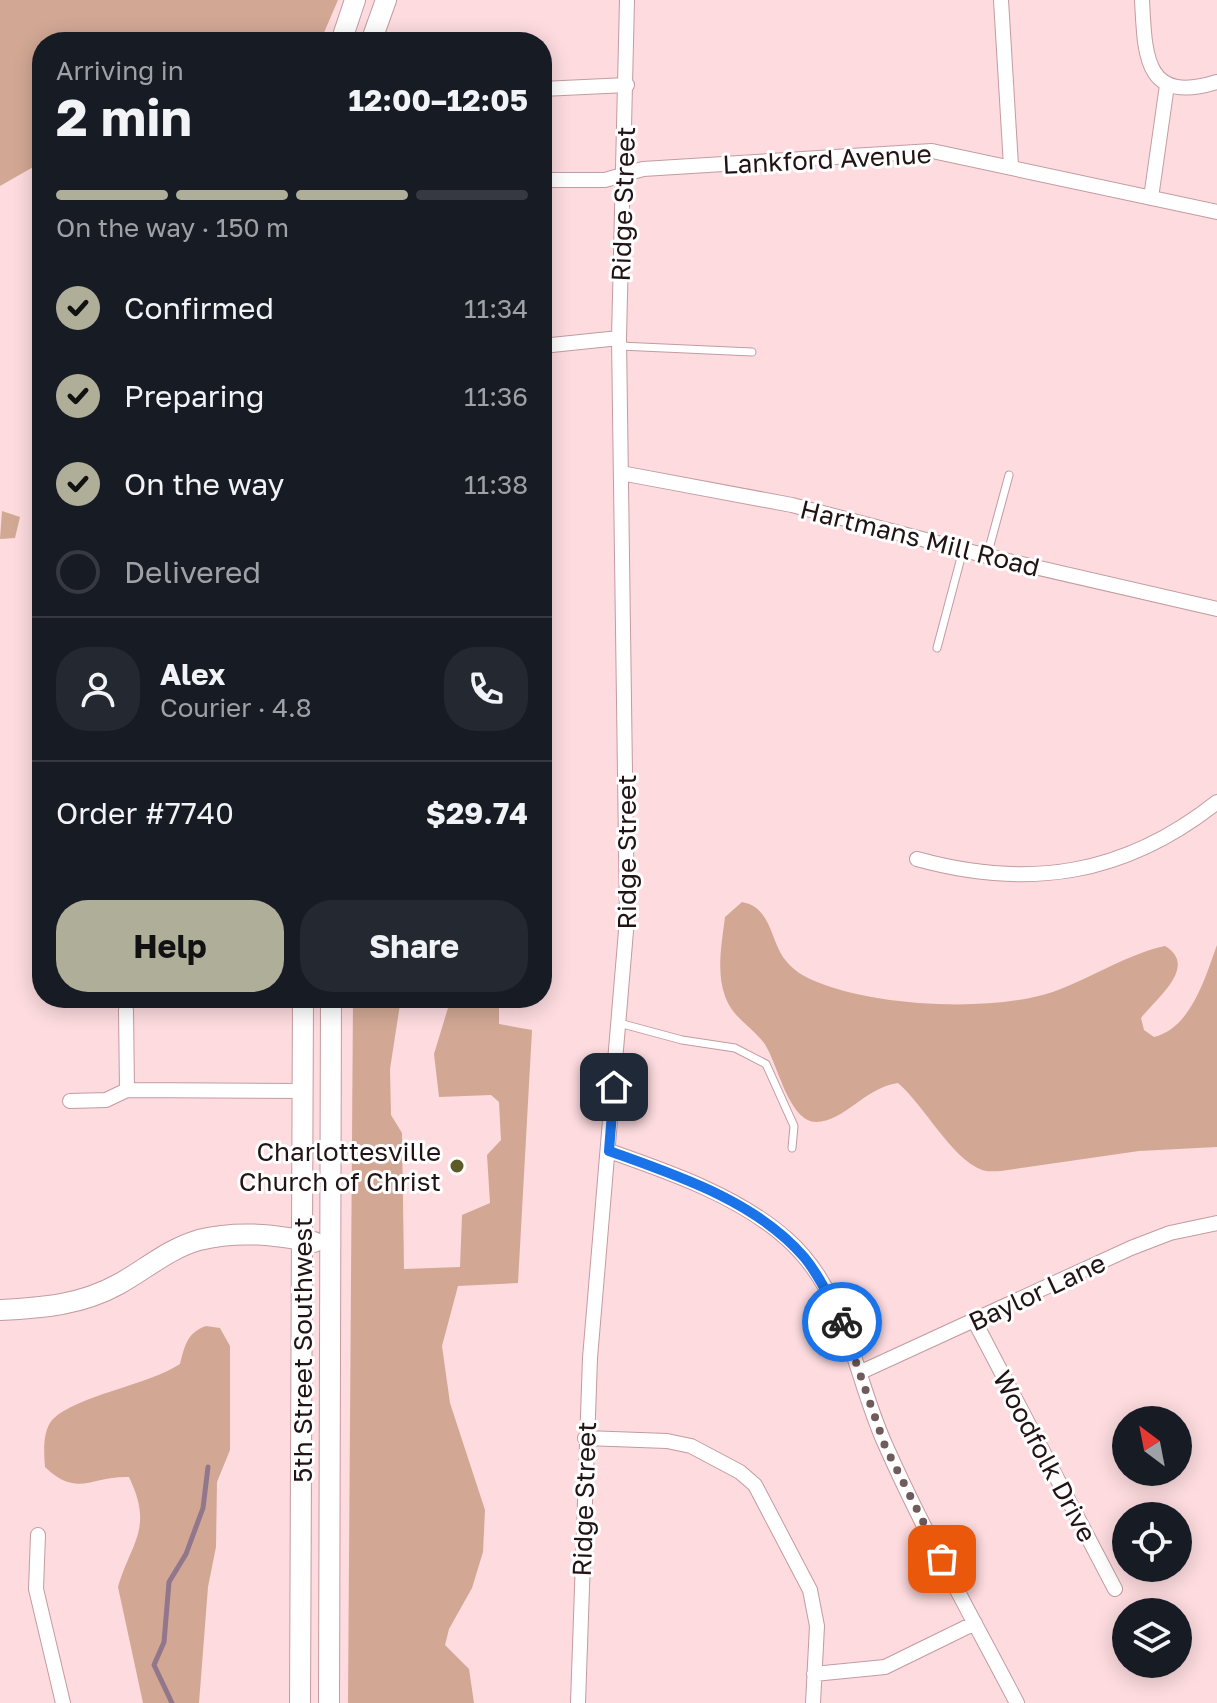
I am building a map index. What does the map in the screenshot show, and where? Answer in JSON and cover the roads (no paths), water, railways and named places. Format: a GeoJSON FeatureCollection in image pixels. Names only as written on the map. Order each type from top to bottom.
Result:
{"type":"FeatureCollection","features":[{"type":"Feature","properties":{"kind":"main road"},"geometry":{"type":"LineString","coordinates":[[344,32],[355,0]]}},
{"type":"Feature","properties":{"kind":"main road"},"geometry":{"type":"LineString","coordinates":[[375,32],[386,0]]}},
{"type":"Feature","properties":{"kind":"main road","name":"5th Street Southwest"},"geometry":{"type":"LineString","coordinates":[[300,1703],[303,1008]]}},
{"type":"Feature","properties":{"kind":"main road","name":"5th Street Southwest"},"geometry":{"type":"LineString","coordinates":[[329,1703],[331,1008]]}},
{"type":"Feature","properties":{"kind":"main road"},"geometry":{"type":"LineString","coordinates":[[0,1310],[44,1308],[91,1297],[174,1249],[199,1240],[259,1233],[331,1245]]}},
{"type":"Feature","properties":{"kind":"street","name":"Ridge Street"},"geometry":{"type":"LineString","coordinates":[[578,1703],[585,1438],[619,1023],[628,854],[620,342],[627,0]]}},
{"type":"Feature","properties":{"kind":"street"},"geometry":{"type":"LineString","coordinates":[[1001,0],[1011,166]]}},
{"type":"Feature","properties":{"kind":"street"},"geometry":{"type":"LineString","coordinates":[[1142,0],[1145,57],[1155,75],[1167,85],[1196,87],[1217,82]]}},
{"type":"Feature","properties":{"kind":"street"},"geometry":{"type":"LineString","coordinates":[[552,89],[627,85]]}},
{"type":"Feature","properties":{"kind":"street"},"geometry":{"type":"LineString","coordinates":[[1151,198],[1167,85]]}},
{"type":"Feature","properties":{"kind":"street","name":"Lankford Avenue"},"geometry":{"type":"LineString","coordinates":[[552,180],[605,180],[643,169],[932,151],[1217,212]]}},
{"type":"Feature","properties":{"kind":"street"},"geometry":{"type":"LineString","coordinates":[[552,345],[620,342]]}},
{"type":"Feature","properties":{"kind":"street","name":"Hartmans Mill Road"},"geometry":{"type":"LineString","coordinates":[[621,473],[792,505],[987,556],[1217,609]]}},
{"type":"Feature","properties":{"kind":"street"},"geometry":{"type":"LineString","coordinates":[[917,859],[992,875],[1054,875],[1143,848],[1196,819],[1217,802]]}},
{"type":"Feature","properties":{"kind":"street"},"geometry":{"type":"LineString","coordinates":[[126,1010],[127,1090]]}},
{"type":"Feature","properties":{"kind":"street"},"geometry":{"type":"LineString","coordinates":[[70,1101],[106,1100],[127,1090],[305,1091]]}},
{"type":"Feature","properties":{"kind":"street"},"geometry":{"type":"LineString","coordinates":[[609,1151],[716,1195],[764,1221],[788,1240],[821,1281],[845,1328],[885,1446],[1017,1703]]}},
{"type":"Feature","properties":{"kind":"street","name":"Baylor Lane"},"geometry":{"type":"LineString","coordinates":[[861,1372],[1131,1248],[1170,1233],[1217,1223]]}},
{"type":"Feature","properties":{"kind":"street","name":"Woodfolk Drive"},"geometry":{"type":"LineString","coordinates":[[975,1322],[1115,1589]]}},
{"type":"Feature","properties":{"kind":"street"},"geometry":{"type":"LineString","coordinates":[[585,1438],[667,1441],[691,1446],[740,1472],[755,1485],[810,1590],[817,1626],[813,1703]]}},
{"type":"Feature","properties":{"kind":"street"},"geometry":{"type":"LineString","coordinates":[[38,1535],[36,1589],[63,1703]]}},
{"type":"Feature","properties":{"kind":"street"},"geometry":{"type":"LineString","coordinates":[[814,1674],[885,1667],[975,1623]]}},
{"type":"Feature","properties":{"kind":"lane"},"geometry":{"type":"LineString","coordinates":[[620,342],[752,352]]}},
{"type":"Feature","properties":{"kind":"lane"},"geometry":{"type":"LineString","coordinates":[[987,556],[1009,475]]}},
{"type":"Feature","properties":{"kind":"lane"},"geometry":{"type":"LineString","coordinates":[[937,648],[963,550]]}},
{"type":"Feature","properties":{"kind":"lane"},"geometry":{"type":"LineString","coordinates":[[619,1023],[682,1040],[735,1048],[766,1064],[794,1126],[792,1148]]}},
{"type":"Feature","properties":{"kind":"waterway"},"geometry":{"type":"LineString","coordinates":[[172,1703],[154,1665],[164,1642],[169,1582],[186,1554],[203,1508],[208,1467]]}},
{"type":"Feature","properties":{"kind":"place","name":"Charlottesville Church of Christ"},"geometry":{"type":"Point","coordinates":[457,1166]}}]}
